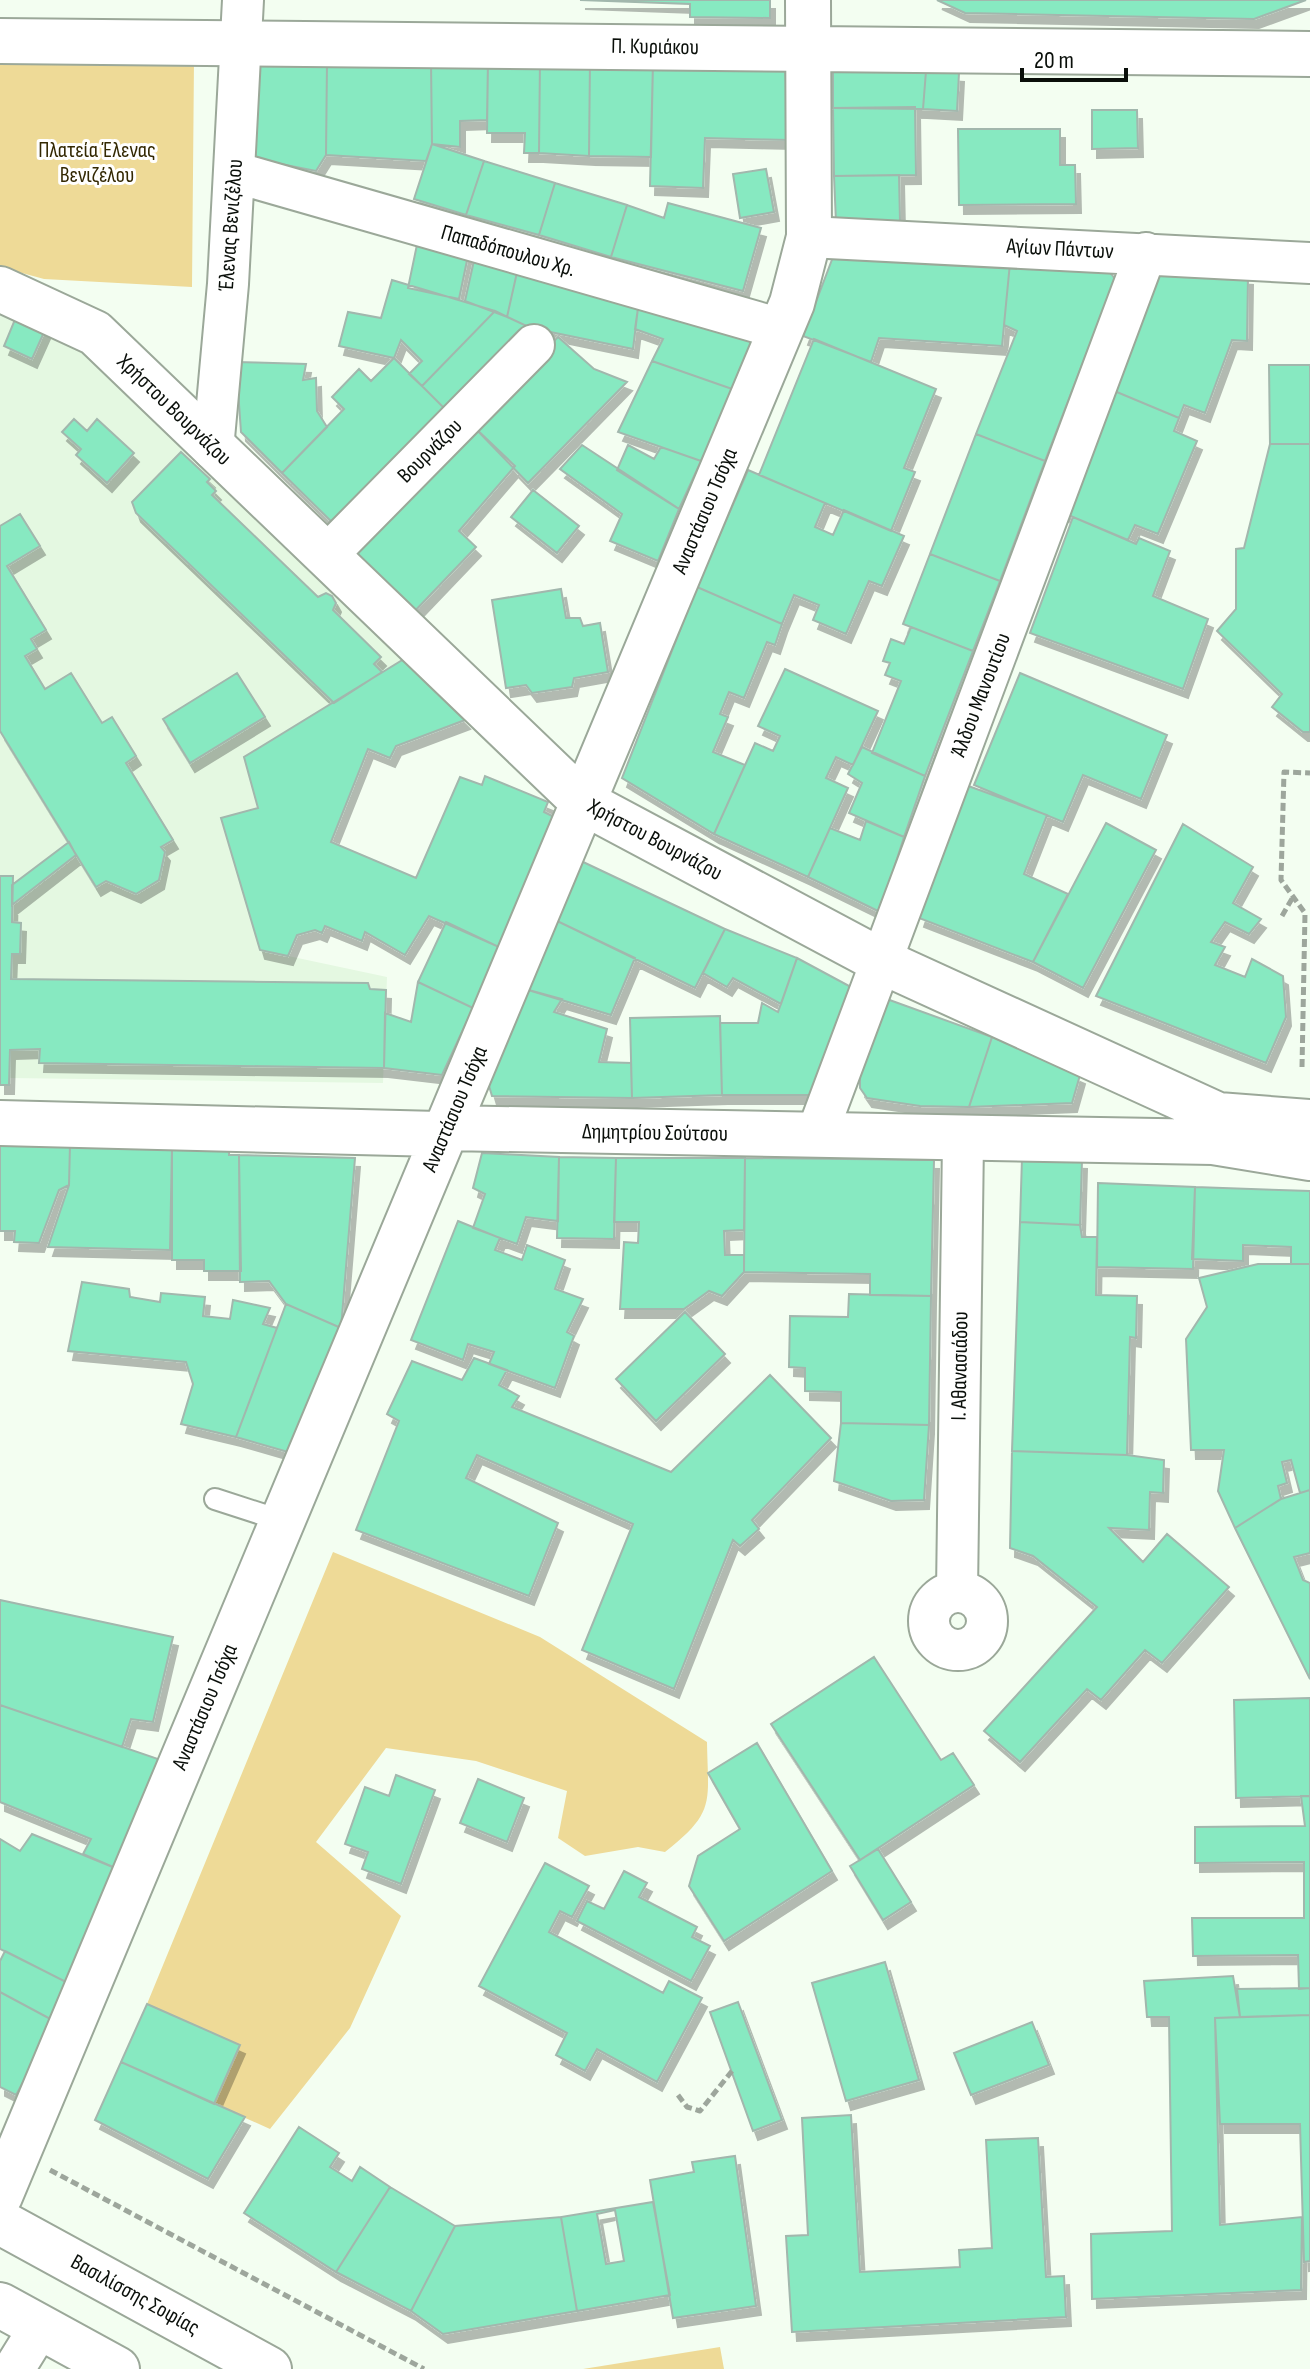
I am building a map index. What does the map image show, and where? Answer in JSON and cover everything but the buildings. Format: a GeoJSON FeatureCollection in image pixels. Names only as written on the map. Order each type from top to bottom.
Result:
{"type":"FeatureCollection","features":[{"type":"Feature","properties":{"kind":"street","name":"Έλενας Βενιζέλου"},"geometry":{"type":"LineString","coordinates":[[213,449],[234,172],[243,0]]}},
{"type":"Feature","properties":{"kind":"street","name":"Αναστάσιου Τσόχα"},"geometry":{"type":"LineString","coordinates":[[0,2196],[792,303],[809,237],[808,0]]}},
{"type":"Feature","properties":{"kind":"street","name":"Π. Κυριάκου"},"geometry":{"type":"LineString","coordinates":[[0,41],[1310,54]]}},
{"type":"Feature","properties":{"kind":"street","name":"Παπαδόπουλου Χρ."},"geometry":{"type":"LineString","coordinates":[[234,172],[781,329]]}},
{"type":"Feature","properties":{"kind":"street","name":"Αγίων Πάντων"},"geometry":{"type":"LineString","coordinates":[[809,237],[1310,263]]}},
{"type":"Feature","properties":{"kind":"street","name":"Άλδου Μανουτίου"},"geometry":{"type":"LineString","coordinates":[[816,1136],[1146,253]]}},
{"type":"Feature","properties":{"kind":"street","name":"Χρήστου Βουρνάζου"},"geometry":{"type":"LineString","coordinates":[[0,289],[95,333],[583,802],[881,961],[1218,1115],[1310,1122]]}},
{"type":"Feature","properties":{"kind":"street","name":"Βουρνάζου"},"geometry":{"type":"LineString","coordinates":[[326,556],[534,345]]}},
{"type":"Feature","properties":{"kind":"street","name":"Δημητρίου Σούτσου"},"geometry":{"type":"LineString","coordinates":[[0,1123],[438,1134],[447,1128],[963,1140],[1213,1142],[1310,1158]]}},
{"type":"Feature","properties":{"kind":"street","name":"Ι. Αθανασιάδου"},"geometry":{"type":"LineString","coordinates":[[957,1592],[963,1140]]}},
{"type":"Feature","properties":{"kind":"street","name":"Βασιλίσσης Σοφίας"},"geometry":{"type":"LineString","coordinates":[[0,2222],[269,2369]]}},
{"type":"Feature","properties":{"kind":"street"},"geometry":{"type":"LineString","coordinates":[[0,2305],[117,2369]]}},
{"type":"Feature","properties":{"kind":"street"},"geometry":{"type":"LineString","coordinates":[[14,2369],[40,2327]]}},
{"type":"Feature","properties":{"kind":"lane"},"geometry":{"type":"LineString","coordinates":[[215,1499],[283,1521]]}},
{"type":"Feature","properties":{"kind":"path"},"geometry":{"type":"LineString","coordinates":[[1302,1067],[1305,913],[1281,880],[1284,772],[1310,773]]}},
{"type":"Feature","properties":{"kind":"path"},"geometry":{"type":"LineString","coordinates":[[1282,916],[1293,897]]}},
{"type":"Feature","properties":{"kind":"path"},"geometry":{"type":"LineString","coordinates":[[678,2095],[687,2107],[700,2111],[732,2071]]}},
{"type":"Feature","properties":{"kind":"path"},"geometry":{"type":"LineString","coordinates":[[18,2154],[424,2369]]}},
{"type":"Feature","properties":{"kind":"shaded area"},"geometry":{"type":"Polygon","coordinates":[[[0,311],[91,354],[404,659],[245,756],[258,808],[221,819],[260,950],[387,977],[383,1083],[10,1078],[9,1085],[0,1085],[0,311]]]}},
{"type":"Feature","properties":{"kind":"green space","name":"Πλατεία Έλενας Βενιζέλου"},"geometry":{"type":"Polygon","coordinates":[[[0,43],[194,60],[192,287],[44,279],[0,267],[0,43]]]}},
{"type":"Feature","properties":{"kind":"green space"},"geometry":{"type":"Polygon","coordinates":[[[333,1552],[540,1637],[707,1742],[708,1793],[706,1805],[693,1827],[665,1852],[638,1847],[585,1856],[558,1838],[567,1791],[476,1761],[386,1748],[316,1842],[401,1916],[350,2028],[270,2129],[214,2104],[239,2045],[147,2004],[333,1552]]]}},
{"type":"Feature","properties":{"kind":"green space"},"geometry":{"type":"Polygon","coordinates":[[[720,2347],[724,2369],[583,2369],[720,2347]]]}}]}
